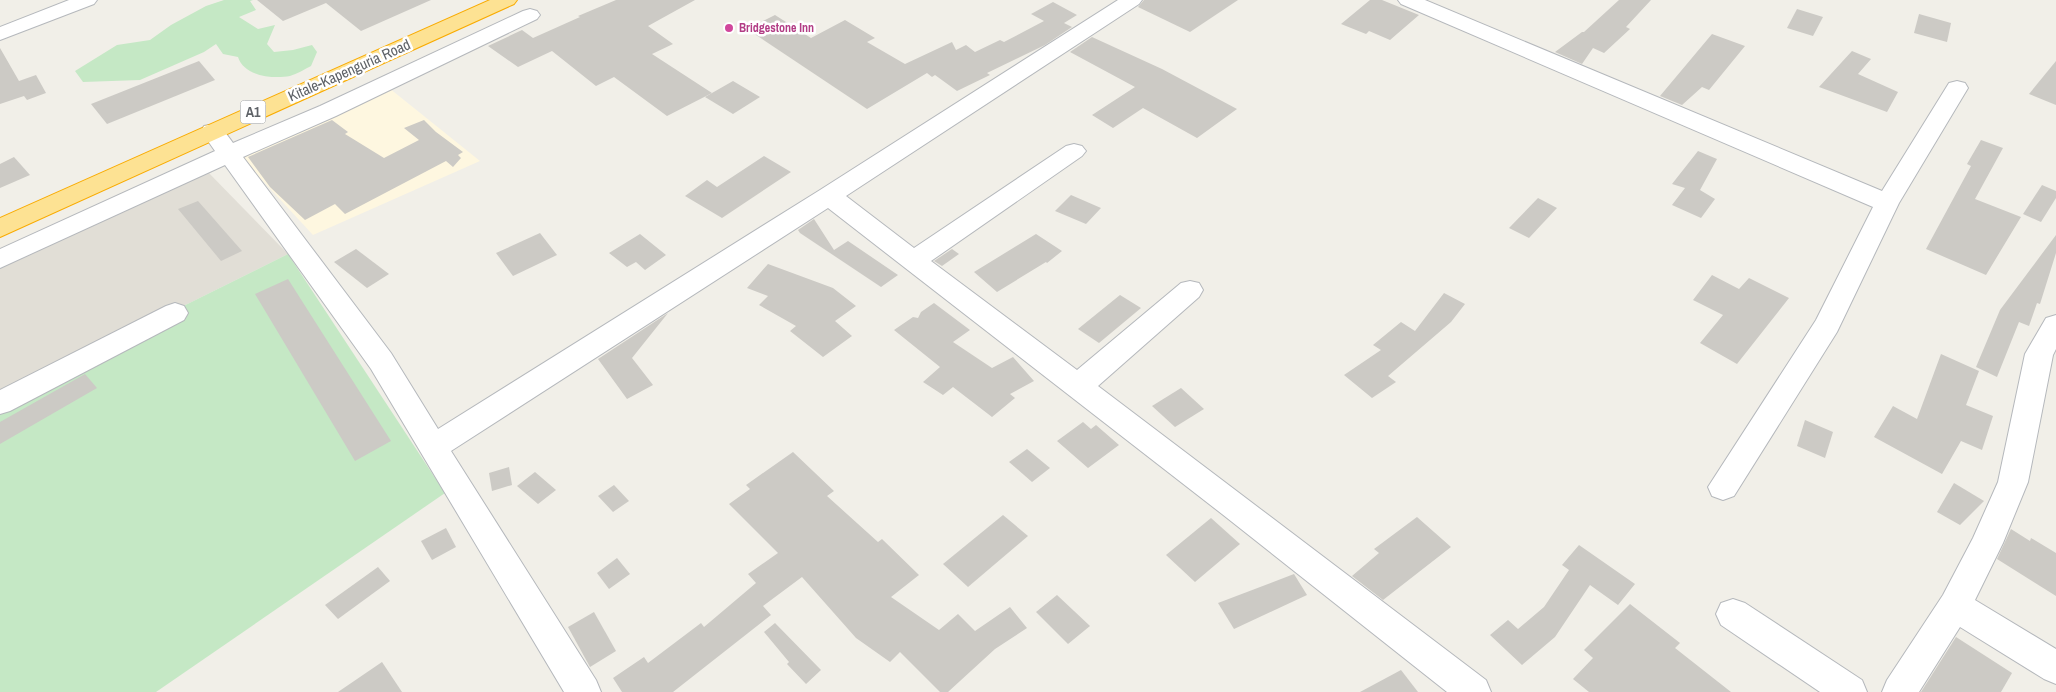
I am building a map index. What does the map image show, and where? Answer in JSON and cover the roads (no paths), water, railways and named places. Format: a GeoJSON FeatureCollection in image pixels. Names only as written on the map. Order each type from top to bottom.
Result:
{"type":"FeatureCollection","features":[{"type":"Feature","properties":{"kind":"highway","name":"Kitale-Kapenguria Road"},"geometry":{"type":"LineString","coordinates":[[0,228],[212,131],[507,0]]}},
{"type":"Feature","properties":{"kind":"street"},"geometry":{"type":"LineString","coordinates":[[0,34],[87,0]]}},
{"type":"Feature","properties":{"kind":"street"},"geometry":{"type":"LineString","coordinates":[[433,448],[829,196],[1132,0]]}},
{"type":"Feature","properties":{"kind":"street"},"geometry":{"type":"LineString","coordinates":[[1408,0],[1887,203]]}},
{"type":"Feature","properties":{"kind":"street"},"geometry":{"type":"LineString","coordinates":[[0,259],[229,154],[328,112],[530,15]]}},
{"type":"Feature","properties":{"kind":"street"},"geometry":{"type":"LineString","coordinates":[[1723,487],[1827,325],[1887,203],[1958,88]]}},
{"type":"Feature","properties":{"kind":"street"},"geometry":{"type":"LineString","coordinates":[[212,131],[381,361],[584,692]]}},
{"type":"Feature","properties":{"kind":"street"},"geometry":{"type":"LineString","coordinates":[[914,261],[1074,151]]}},
{"type":"Feature","properties":{"kind":"street"},"geometry":{"type":"LineString","coordinates":[[829,196],[1170,458],[1246,513],[1474,692]]}},
{"type":"Feature","properties":{"kind":"street"},"geometry":{"type":"LineString","coordinates":[[1077,387],[1190,290]]}},
{"type":"Feature","properties":{"kind":"street"},"geometry":{"type":"LineString","coordinates":[[0,403],[175,313]]}},
{"type":"Feature","properties":{"kind":"street"},"geometry":{"type":"LineString","coordinates":[[1899,692],[1955,606],[1987,543],[2013,482],[2039,354],[2056,324]]}},
{"type":"Feature","properties":{"kind":"street"},"geometry":{"type":"LineString","coordinates":[[1955,606],[2056,668]]}},
{"type":"Feature","properties":{"kind":"street"},"geometry":{"type":"LineString","coordinates":[[1733,614],[1850,692]]}},
{"type":"Feature","properties":{"kind":"place","name":"Bridgestone Inn"},"geometry":{"type":"Point","coordinates":[729,28]}}]}
